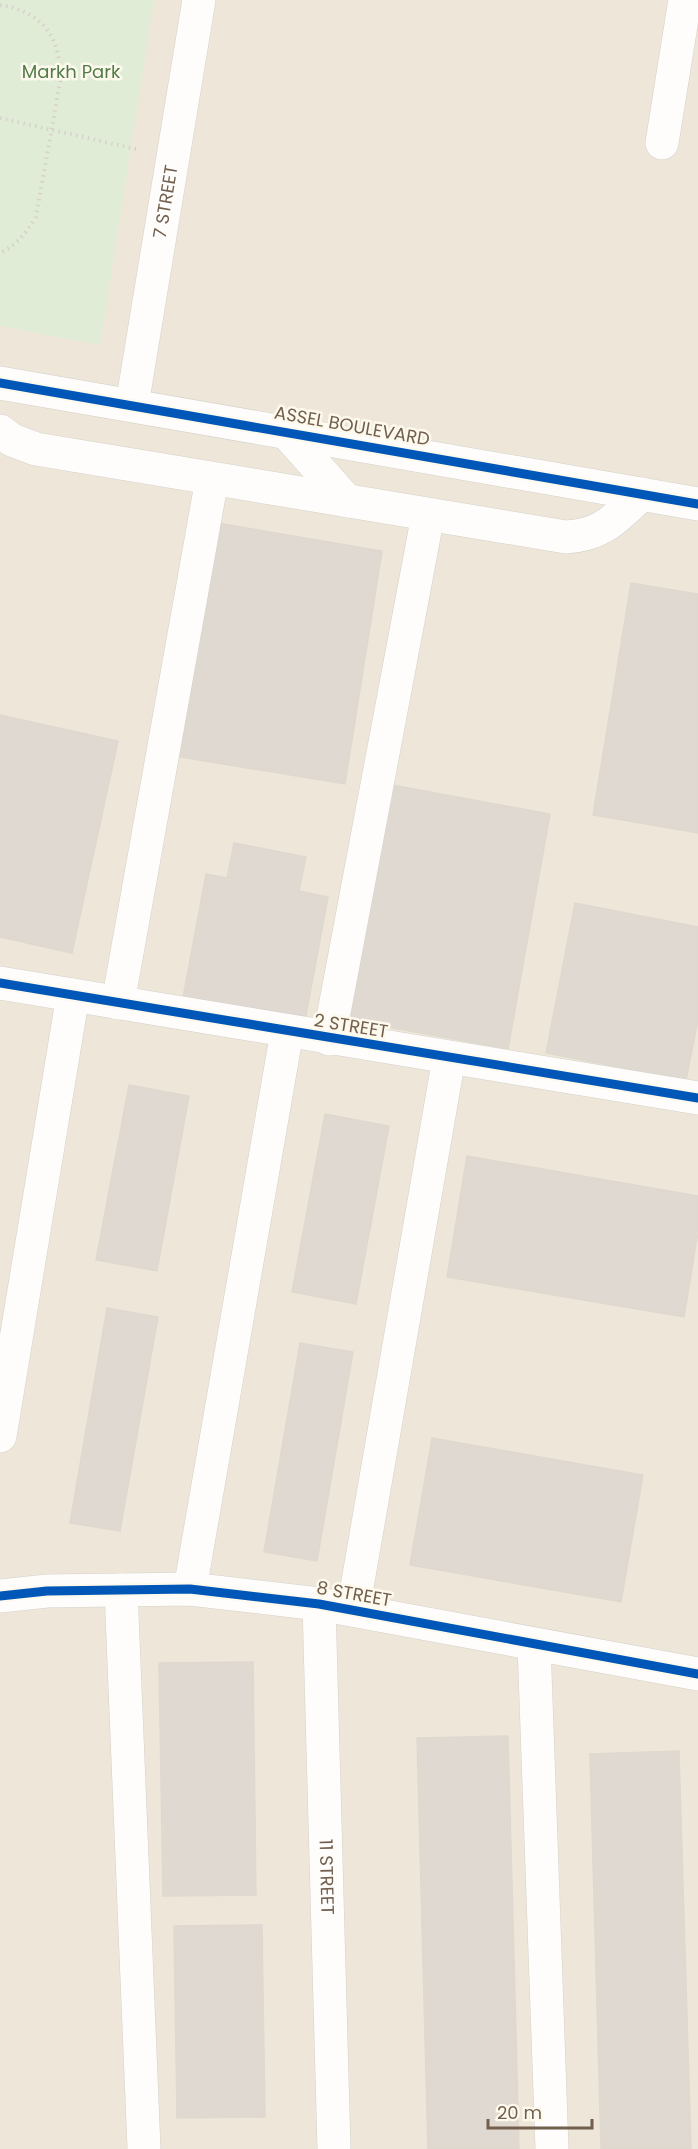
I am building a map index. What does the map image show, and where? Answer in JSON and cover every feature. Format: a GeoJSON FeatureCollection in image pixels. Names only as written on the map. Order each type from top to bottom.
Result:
{"type":"FeatureCollection","features":[{"type":"Feature","properties":{"kind":"street","name":"7 STREET"},"geometry":{"type":"LineString","coordinates":[[132,405],[199,0]]}},
{"type":"Feature","properties":{"kind":"street"},"geometry":{"type":"LineString","coordinates":[[662,142],[685,0]]}},
{"type":"Feature","properties":{"kind":"street","name":"ASSEL BOULEVARD"},"geometry":{"type":"LineString","coordinates":[[0,383],[698,504]]}},
{"type":"Feature","properties":{"kind":"street"},"geometry":{"type":"LineString","coordinates":[[0,431],[12,440],[36,449],[566,537],[595,533],[610,524],[642,495]]}},
{"type":"Feature","properties":{"kind":"street"},"geometry":{"type":"LineString","coordinates":[[285,431],[347,501]]}},
{"type":"Feature","properties":{"kind":"street"},"geometry":{"type":"LineString","coordinates":[[118,1003],[212,479]]}},
{"type":"Feature","properties":{"kind":"street"},"geometry":{"type":"LineString","coordinates":[[329,1039],[428,515]]}},
{"type":"Feature","properties":{"kind":"street","name":"2 STREET"},"geometry":{"type":"LineString","coordinates":[[0,983],[698,1098]]}},
{"type":"Feature","properties":{"kind":"street"},"geometry":{"type":"LineString","coordinates":[[0,1436],[73,995]]}},
{"type":"Feature","properties":{"kind":"street"},"geometry":{"type":"LineString","coordinates":[[190,1589],[287,1032]]}},
{"type":"Feature","properties":{"kind":"street"},"geometry":{"type":"LineString","coordinates":[[353,1610],[450,1058]]}},
{"type":"Feature","properties":{"kind":"street","name":"8 STREET"},"geometry":{"type":"LineString","coordinates":[[0,1596],[190,1589],[319,1604],[698,1674]]}},
{"type":"Feature","properties":{"kind":"street"},"geometry":{"type":"LineString","coordinates":[[121,1590],[144,2149]]}},
{"type":"Feature","properties":{"kind":"street","name":"11 STREET"},"geometry":{"type":"LineString","coordinates":[[319,1604],[334,2149]]}},
{"type":"Feature","properties":{"kind":"street"},"geometry":{"type":"LineString","coordinates":[[534,1644],[552,2149]]}},
{"type":"Feature","properties":{"kind":"path"},"geometry":{"type":"LineString","coordinates":[[0,5],[17,8],[34,17],[47,29],[57,46],[61,64],[60,82],[36,217],[26,235],[0,253]]}},
{"type":"Feature","properties":{"kind":"path"},"geometry":{"type":"LineString","coordinates":[[0,118],[173,157]]}},
{"type":"Feature","properties":{"kind":"shaded area"},"geometry":{"type":"Polygon","coordinates":[[[0,0],[698,0],[698,1094],[0,971],[0,0]]]}},
{"type":"Feature","properties":{"kind":"shaded area"},"geometry":{"type":"Polygon","coordinates":[[[0,997],[698,1112],[698,2149],[0,2149],[0,997]]]}},
{"type":"Feature","properties":{"kind":"green space","name":"Markh Park"},"geometry":{"type":"Polygon","coordinates":[[[0,0],[154,0],[100,345],[0,326],[0,0]]]}},
{"type":"Feature","properties":{"kind":"building"},"geometry":{"type":"Polygon","coordinates":[[[217,523],[382,551],[345,784],[180,757],[217,523]]]}},
{"type":"Feature","properties":{"kind":"building"},"geometry":{"type":"Polygon","coordinates":[[[631,583],[698,594],[698,833],[593,815],[631,583]]]}},
{"type":"Feature","properties":{"kind":"building"},"geometry":{"type":"Polygon","coordinates":[[[0,715],[118,741],[72,953],[0,937],[0,715]]]}},
{"type":"Feature","properties":{"kind":"building"},"geometry":{"type":"Polygon","coordinates":[[[387,784],[550,814],[508,1049],[344,1019],[387,784]]]}},
{"type":"Feature","properties":{"kind":"building"},"geometry":{"type":"Polygon","coordinates":[[[234,843],[306,857],[299,891],[328,897],[305,1021],[183,998],[206,874],[227,878],[234,843]]]}},
{"type":"Feature","properties":{"kind":"building"},"geometry":{"type":"Polygon","coordinates":[[[575,903],[698,927],[698,1020],[686,1080],[546,1053],[575,903]]]}},
{"type":"Feature","properties":{"kind":"building"},"geometry":{"type":"Polygon","coordinates":[[[129,1085],[189,1096],[157,1271],[96,1260],[129,1085]]]}},
{"type":"Feature","properties":{"kind":"building"},"geometry":{"type":"Polygon","coordinates":[[[325,1114],[389,1126],[356,1304],[292,1292],[325,1114]]]}},
{"type":"Feature","properties":{"kind":"building"},"geometry":{"type":"Polygon","coordinates":[[[467,1156],[698,1196],[698,1232],[684,1317],[447,1277],[467,1156]]]}},
{"type":"Feature","properties":{"kind":"building"},"geometry":{"type":"Polygon","coordinates":[[[107,1308],[158,1317],[120,1531],[70,1523],[107,1308]]]}},
{"type":"Feature","properties":{"kind":"building"},"geometry":{"type":"Polygon","coordinates":[[[300,1343],[353,1352],[317,1561],[264,1552],[300,1343]]]}},
{"type":"Feature","properties":{"kind":"building"},"geometry":{"type":"Polygon","coordinates":[[[432,1438],[643,1475],[621,1602],[410,1565],[432,1438]]]}},
{"type":"Feature","properties":{"kind":"building"},"geometry":{"type":"Polygon","coordinates":[[[253,1662],[256,1895],[163,1896],[159,1663],[253,1662]]]}},
{"type":"Feature","properties":{"kind":"building"},"geometry":{"type":"Polygon","coordinates":[[[508,1736],[519,2149],[428,2149],[417,1738],[508,1736]]]}},
{"type":"Feature","properties":{"kind":"building"},"geometry":{"type":"Polygon","coordinates":[[[679,1751],[691,2149],[601,2149],[590,1754],[679,1751]]]}},
{"type":"Feature","properties":{"kind":"building"},"geometry":{"type":"Polygon","coordinates":[[[262,1925],[265,2117],[177,2118],[174,1926],[262,1925]]]}},
{"type":"Feature","properties":{"kind":"cycle path"},"geometry":{"type":"LineString","coordinates":[[0,383],[698,504]]}},
{"type":"Feature","properties":{"kind":"cycle path"},"geometry":{"type":"LineString","coordinates":[[0,983],[698,1098]]}},
{"type":"Feature","properties":{"kind":"cycle path"},"geometry":{"type":"LineString","coordinates":[[0,1596],[47,1591],[190,1589],[319,1604],[698,1674]]}}]}
